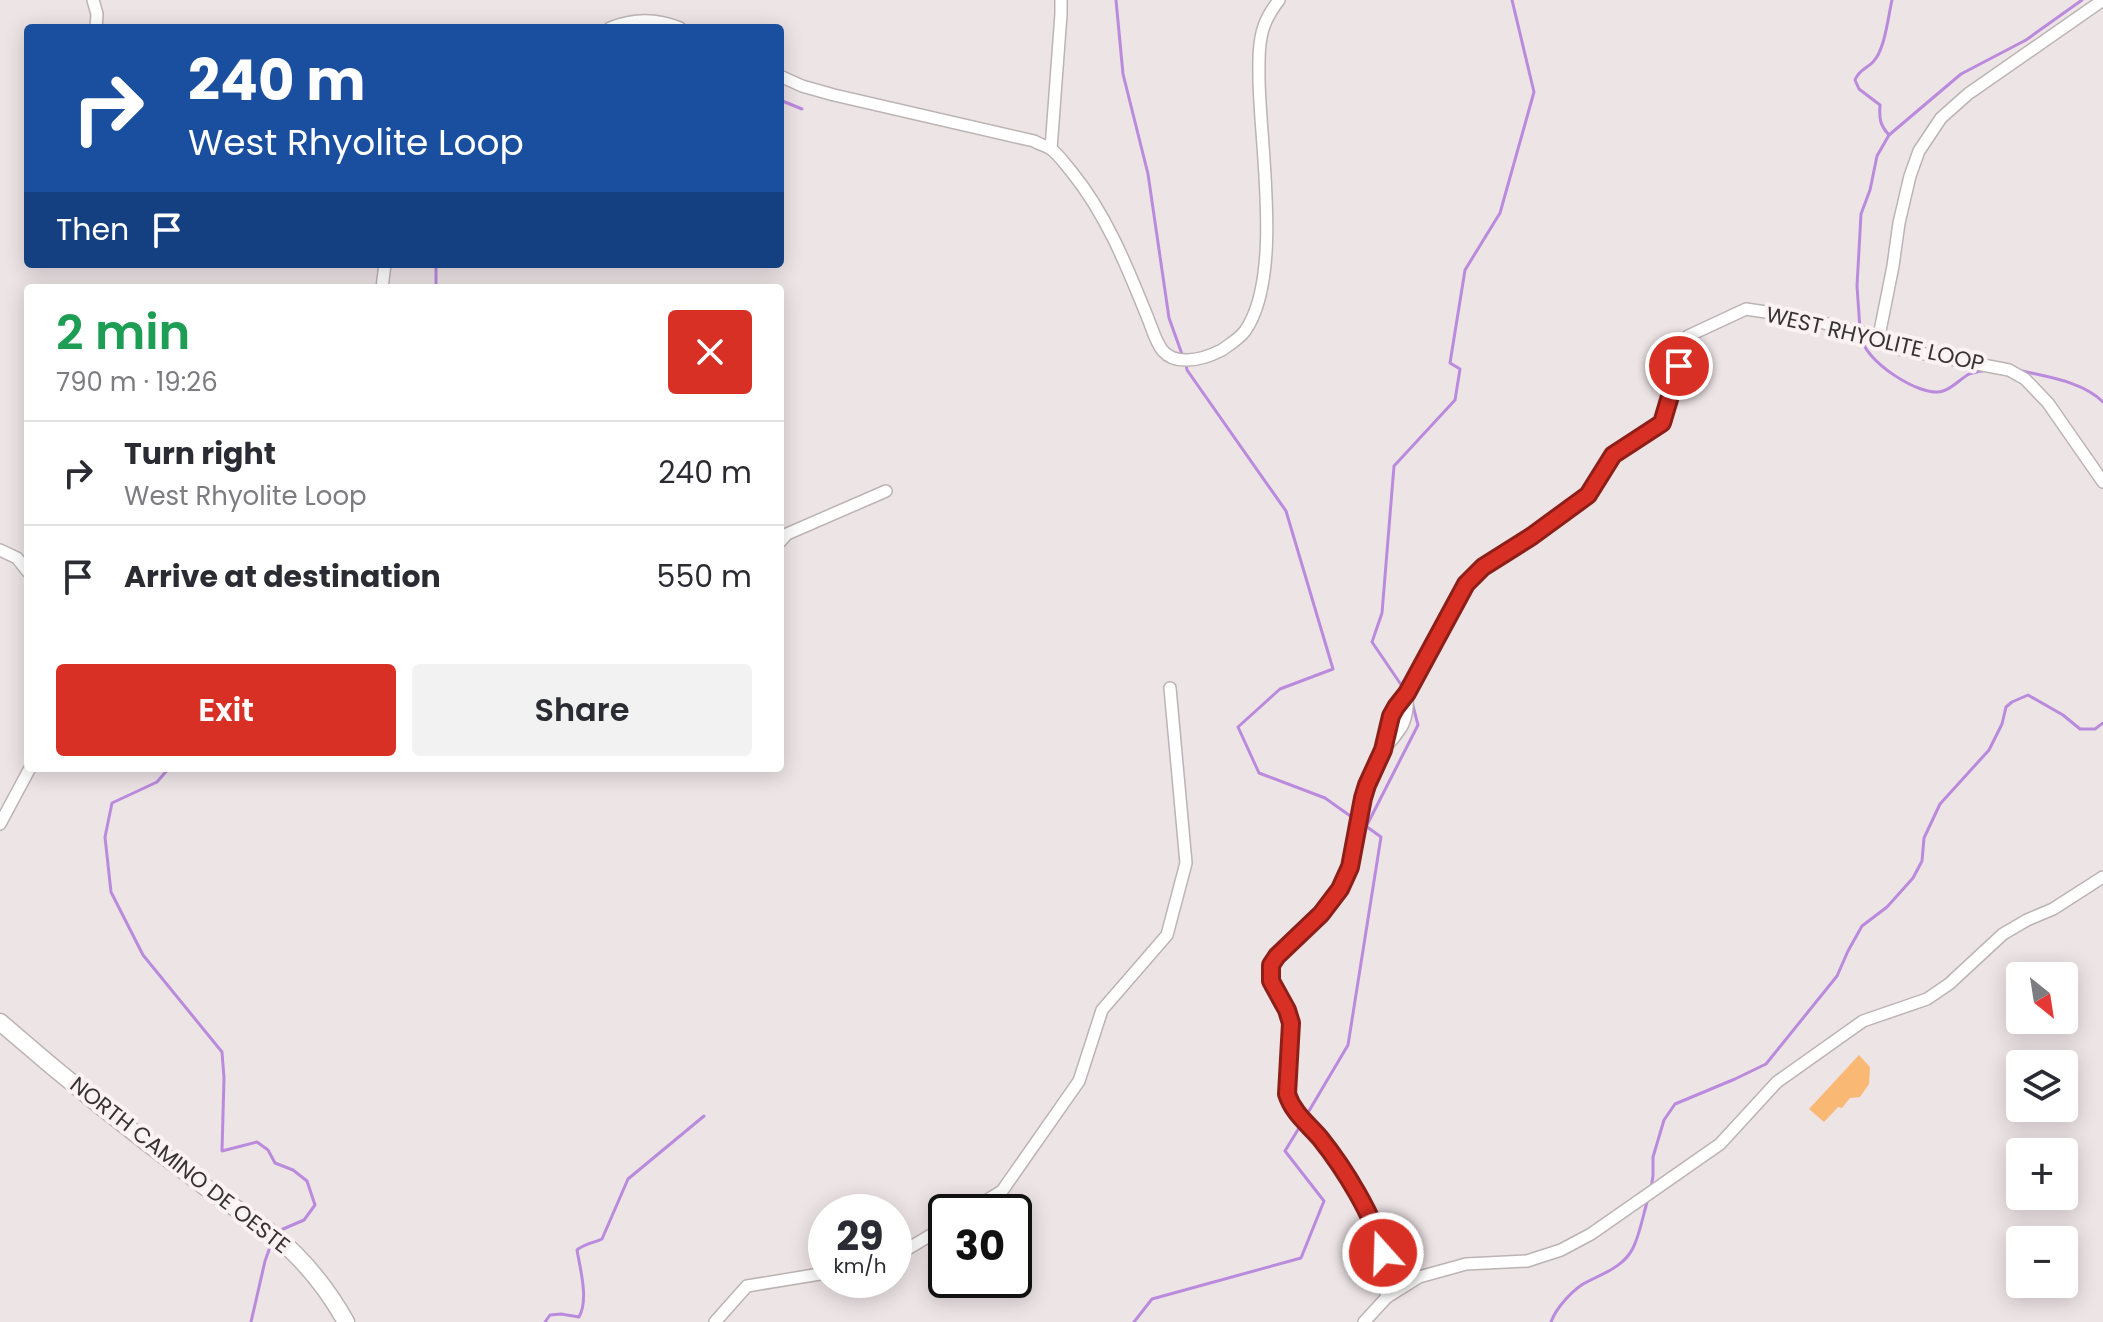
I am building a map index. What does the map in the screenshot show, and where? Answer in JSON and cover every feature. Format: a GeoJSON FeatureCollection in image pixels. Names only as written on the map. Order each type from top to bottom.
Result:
{"type":"FeatureCollection","features":[{"type":"Feature","properties":{"kind":"street"},"geometry":{"type":"LineString","coordinates":[[93,0],[96,24]]}},
{"type":"Feature","properties":{"kind":"street"},"geometry":{"type":"LineString","coordinates":[[1051,149],[1061,0]]}},
{"type":"Feature","properties":{"kind":"street"},"geometry":{"type":"LineString","coordinates":[[784,78],[834,95],[1034,141],[1051,149],[1080,183],[1115,241],[1157,344],[1175,360],[1191,360],[1216,353],[1234,342],[1256,312],[1266,258],[1259,54],[1263,27],[1279,0]]}},
{"type":"Feature","properties":{"kind":"street"},"geometry":{"type":"LineString","coordinates":[[1878,341],[1899,223],[1919,151],[1941,118],[1968,94],[2103,0]]}},
{"type":"Feature","properties":{"kind":"street"},"geometry":{"type":"LineString","coordinates":[[620,24],[640,20],[659,20],[670,24]]}},
{"type":"Feature","properties":{"kind":"street","name":"WEST RHYOLITE LOOP"},"geometry":{"type":"LineString","coordinates":[[1387,1297],[1378,1233],[1336,1161],[1290,1105],[1287,1094],[1291,1023],[1270,973],[1277,956],[1321,914],[1340,889],[1350,867],[1367,785],[1383,750],[1391,716],[1407,693],[1466,584],[1483,567],[1588,495],[1613,455],[1662,423],[1688,336],[1746,309],[1860,332],[1899,349],[2009,370],[2025,379],[2055,412],[2103,482]]}},
{"type":"Feature","properties":{"kind":"street"},"geometry":{"type":"LineString","coordinates":[[784,537],[886,491]]}},
{"type":"Feature","properties":{"kind":"street"},"geometry":{"type":"LineString","coordinates":[[0,550],[17,558],[24,566]]}},
{"type":"Feature","properties":{"kind":"street"},"geometry":{"type":"LineString","coordinates":[[997,1194],[1079,1081],[1102,1010],[1167,935],[1186,863],[1170,688]]}},
{"type":"Feature","properties":{"kind":"street"},"geometry":{"type":"LineString","coordinates":[[0,824],[28,772]]}},
{"type":"Feature","properties":{"kind":"street"},"geometry":{"type":"LineString","coordinates":[[1364,1322],[1387,1297],[1419,1277],[1466,1264],[1527,1261],[1561,1250],[1591,1234],[1720,1144],[1777,1082],[1863,1021],[1927,999],[1949,984],[2003,934],[2053,909],[2103,877]]}},
{"type":"Feature","properties":{"kind":"street","name":"NORTH CAMINO DE OESTE"},"geometry":{"type":"LineString","coordinates":[[0,1022],[197,1181],[294,1253],[321,1283],[346,1322]]}},
{"type":"Feature","properties":{"kind":"street"},"geometry":{"type":"LineString","coordinates":[[715,1322],[747,1286],[808,1276]]}},
{"type":"Feature","properties":{"kind":"shaded area"},"geometry":{"type":"Polygon","coordinates":[[[1859,1055],[1870,1067],[1869,1084],[1860,1097],[1850,1098],[1824,1122],[1809,1109],[1859,1055]]]}},
{"type":"Feature","properties":{"kind":"waterway"},"geometry":{"type":"LineString","coordinates":[[1116,0],[1123,74],[1148,174],[1169,318],[1183,357]]}},
{"type":"Feature","properties":{"kind":"waterway"},"geometry":{"type":"LineString","coordinates":[[1404,689],[1372,642],[1382,613],[1394,466],[1455,400],[1460,369],[1450,363],[1465,270],[1500,213],[1534,92],[1512,0]]}},
{"type":"Feature","properties":{"kind":"waterway"},"geometry":{"type":"LineString","coordinates":[[1889,135],[1881,122],[1880,105],[1859,89],[1855,80],[1877,57],[1886,33],[1892,0]]}},
{"type":"Feature","properties":{"kind":"waterway"},"geometry":{"type":"LineString","coordinates":[[1860,329],[1857,286],[1861,214],[1877,156],[1889,135],[1961,74],[2026,40],[2082,0]]}},
{"type":"Feature","properties":{"kind":"waterway"},"geometry":{"type":"LineString","coordinates":[[784,102],[802,109]]}},
{"type":"Feature","properties":{"kind":"waterway"},"geometry":{"type":"LineString","coordinates":[[436,268],[436,284]]}},
{"type":"Feature","properties":{"kind":"waterway"},"geometry":{"type":"LineString","coordinates":[[1861,336],[1864,345],[1882,366],[1921,389],[1943,391],[1969,374],[1987,370]]}},
{"type":"Feature","properties":{"kind":"waterway"},"geometry":{"type":"LineString","coordinates":[[1186,364],[1187,370],[1286,511],[1333,669],[1280,689],[1238,727],[1259,773],[1325,798],[1356,820]]}},
{"type":"Feature","properties":{"kind":"waterway"},"geometry":{"type":"LineString","coordinates":[[2018,370],[2075,384],[2103,402]]}},
{"type":"Feature","properties":{"kind":"waterway"},"geometry":{"type":"LineString","coordinates":[[1651,1188],[1653,1157],[1664,1120],[1675,1104],[1766,1064],[1837,976],[1862,926],[1887,907],[1913,878],[1922,861],[1924,838],[1940,804],[1989,750],[2002,724],[2006,707],[2028,695],[2063,715],[2080,729],[2095,729],[2103,723]]}},
{"type":"Feature","properties":{"kind":"waterway"},"geometry":{"type":"LineString","coordinates":[[1367,825],[1418,725],[1412,702]]}},
{"type":"Feature","properties":{"kind":"waterway"},"geometry":{"type":"LineString","coordinates":[[166,772],[157,782],[112,803],[105,837],[111,892],[143,955],[222,1052],[222,1151],[257,1142],[268,1150],[275,1163],[293,1170],[307,1181],[315,1205],[304,1220],[283,1229]]}},
{"type":"Feature","properties":{"kind":"waterway"},"geometry":{"type":"LineString","coordinates":[[1306,1116],[1348,1045],[1381,837],[1363,824]]}},
{"type":"Feature","properties":{"kind":"waterway"},"geometry":{"type":"LineString","coordinates":[[545,1322],[550,1315],[579,1317],[584,1293],[577,1250],[602,1239],[628,1179],[704,1116]]}},
{"type":"Feature","properties":{"kind":"waterway"},"geometry":{"type":"LineString","coordinates":[[1134,1322],[1152,1299],[1301,1258],[1324,1201],[1285,1151],[1302,1123]]}},
{"type":"Feature","properties":{"kind":"waterway"},"geometry":{"type":"LineString","coordinates":[[1551,1322],[1574,1291],[1618,1266],[1629,1255],[1638,1237],[1648,1199]]}},
{"type":"Feature","properties":{"kind":"waterway"},"geometry":{"type":"LineString","coordinates":[[251,1322],[270,1247]]}},
{"type":"Feature","properties":{"kind":"route"},"geometry":{"type":"LineString","coordinates":[[1383,1253],[1378,1233],[1367,1211],[1336,1161],[1290,1105],[1287,1094],[1291,1023],[1271,981],[1271,965],[1321,914],[1340,889],[1350,867],[1363,798],[1383,750],[1391,716],[1407,693],[1466,584],[1483,567],[1588,495],[1613,455],[1662,423],[1679,366]]}}]}
